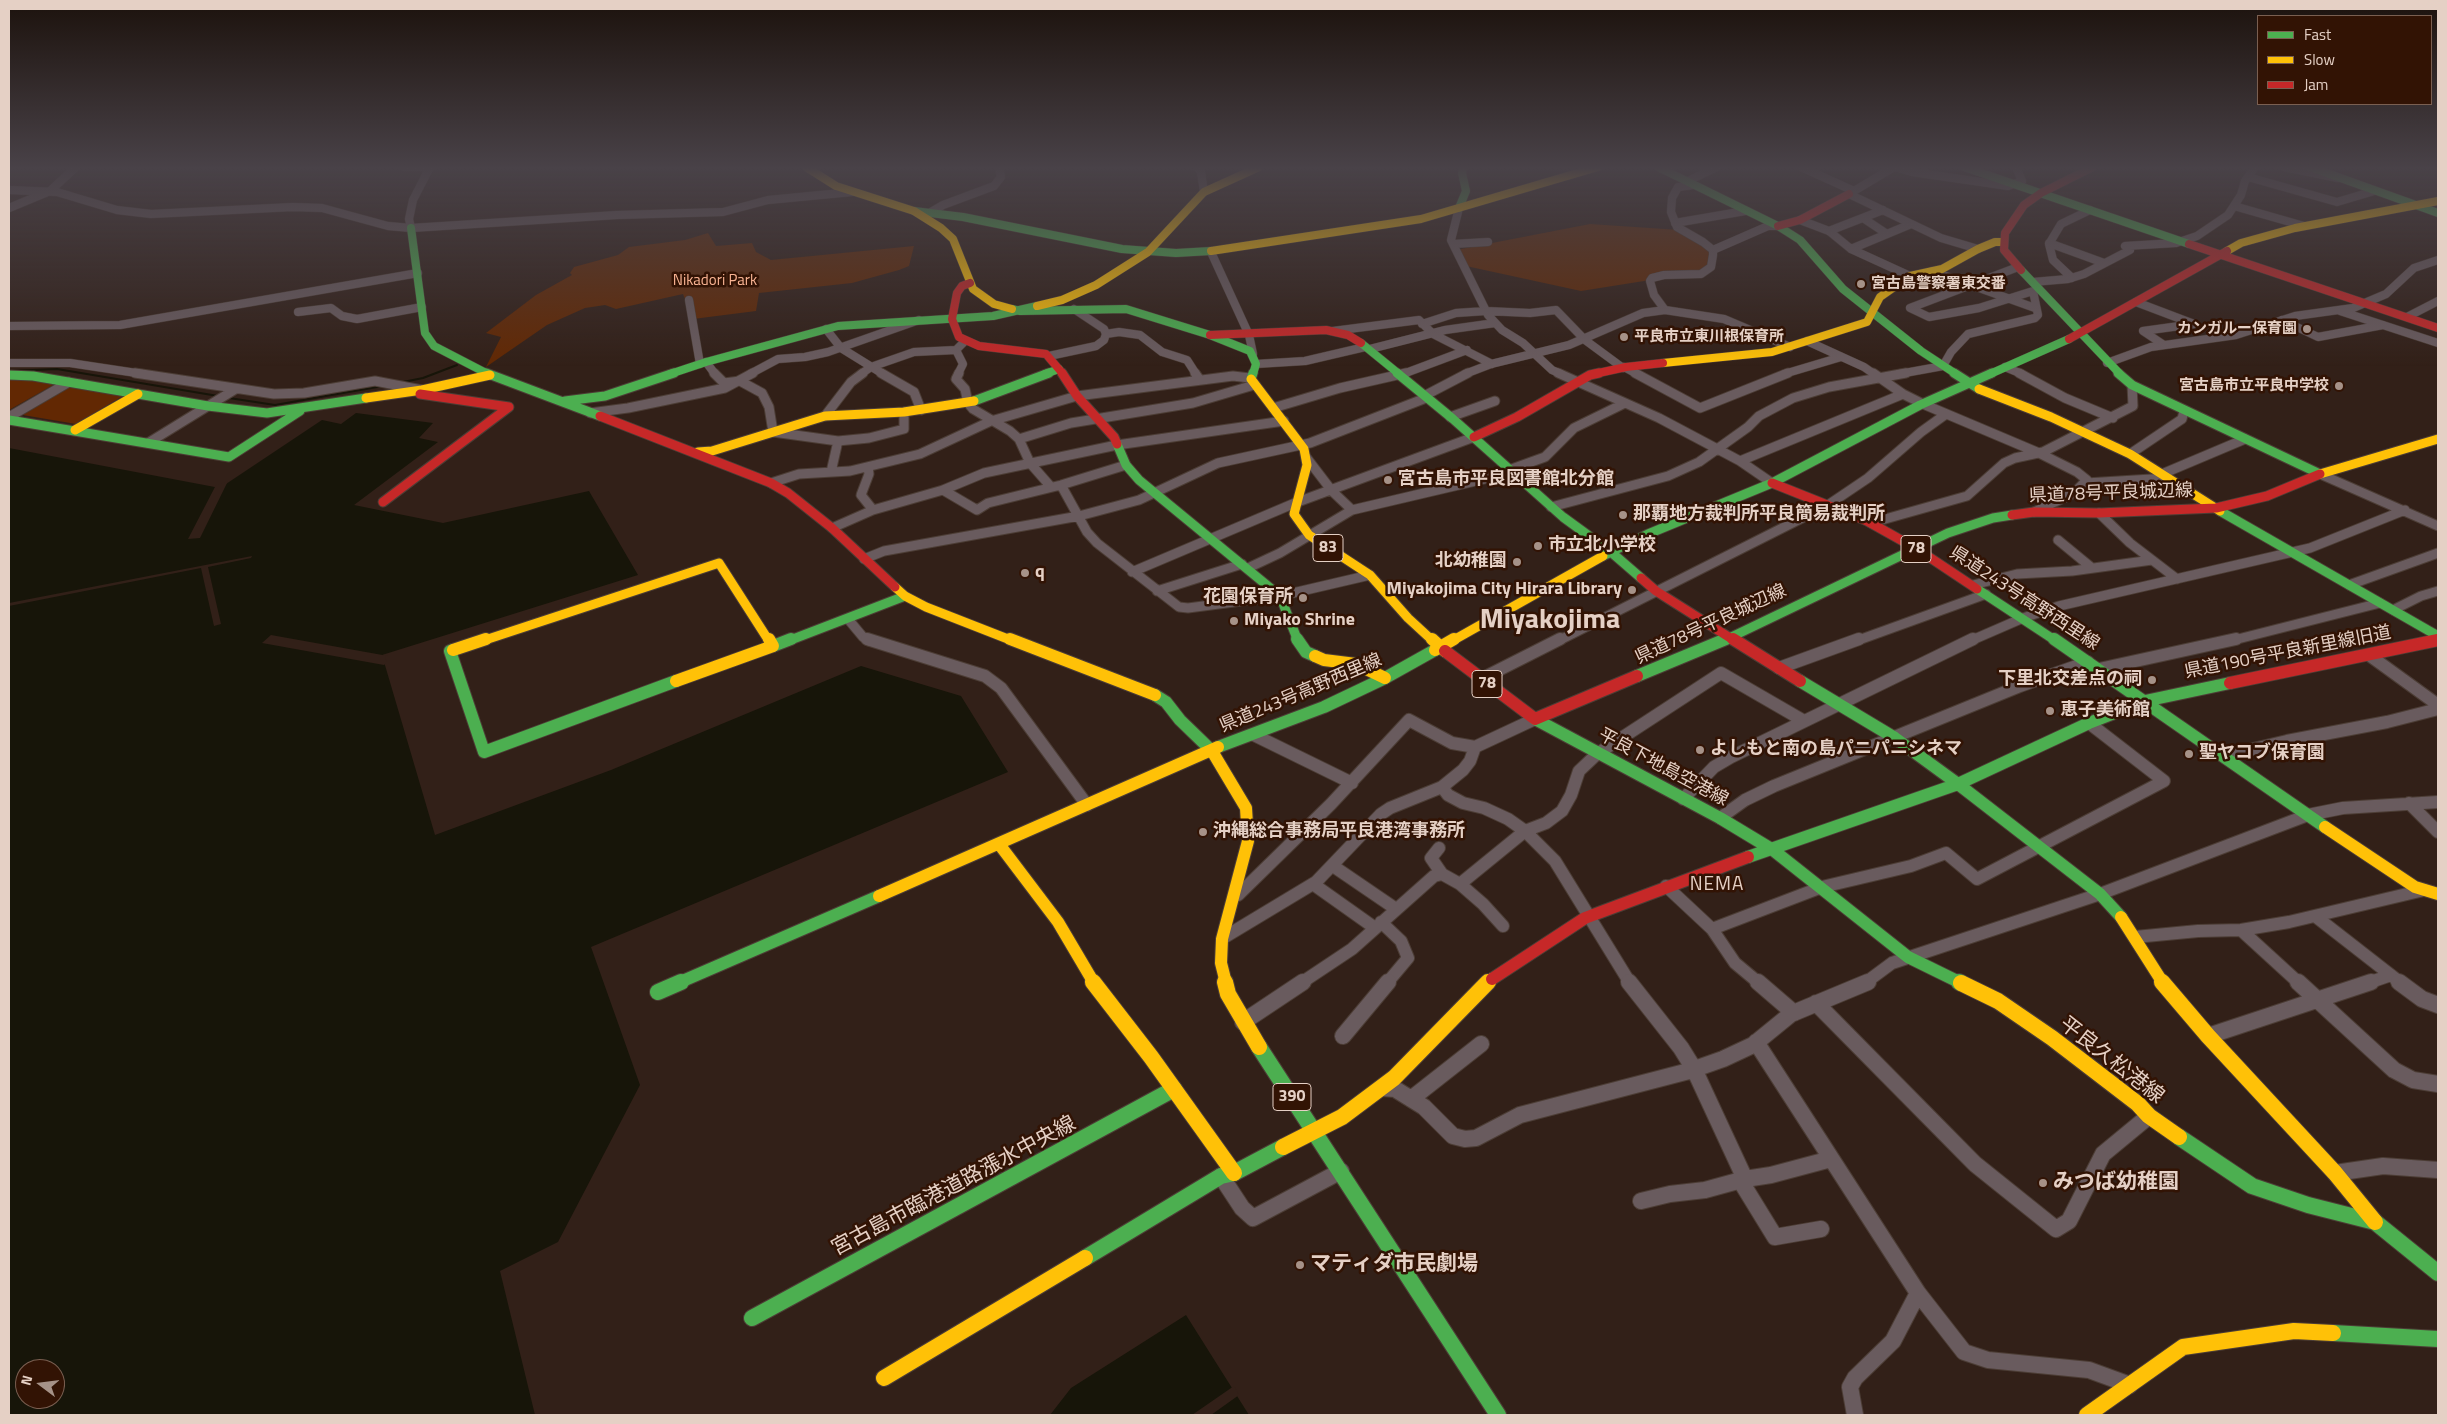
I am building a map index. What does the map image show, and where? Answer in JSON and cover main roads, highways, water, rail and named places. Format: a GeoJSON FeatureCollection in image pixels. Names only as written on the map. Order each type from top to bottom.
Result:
{"type":"FeatureCollection","features":[{"type":"Feature","properties":{"kind":"main road"},"geometry":{"type":"LineString","coordinates":[[412,233],[425,333],[434,346],[490,376],[696,453],[770,483],[788,494],[832,528],[904,596],[926,607],[1154,694],[1166,702],[1180,720],[1212,751]]}},
{"type":"Feature","properties":{"kind":"main road"},"geometry":{"type":"LineString","coordinates":[[947,233],[953,239],[960,253],[970,283],[985,300],[1003,308],[1020,311],[1062,300],[1096,285],[1148,252],[1165,233]]}},
{"type":"Feature","properties":{"kind":"main road"},"geometry":{"type":"LineString","coordinates":[[1041,233],[1148,252],[1211,252],[1263,246],[1339,233]]}},
{"type":"Feature","properties":{"kind":"main road"},"geometry":{"type":"LineString","coordinates":[[1790,233],[1800,240],[1836,282],[1943,366],[1969,383],[1998,398],[2051,417],[2130,454],[2216,508],[2438,636]]}},
{"type":"Feature","properties":{"kind":"main road"},"geometry":{"type":"LineString","coordinates":[[2005,233],[2004,250],[2018,267],[2035,287],[2082,333],[2108,363],[2132,385],[2320,474]]}},
{"type":"Feature","properties":{"kind":"main road"},"geometry":{"type":"LineString","coordinates":[[2159,233],[2438,328]]}},
{"type":"Feature","properties":{"kind":"main road"},"geometry":{"type":"LineString","coordinates":[[1772,482],[1923,404],[2082,333],[2242,243],[2277,233]]}},
{"type":"Feature","properties":{"kind":"main road"},"geometry":{"type":"LineString","coordinates":[[1474,437],[1517,417],[1590,375],[1624,368],[1745,356],[1808,342],[1867,322],[1874,312],[1880,297],[1910,276],[1942,269],[1996,242],[2004,242]]}},
{"type":"Feature","properties":{"kind":"main road"},"geometry":{"type":"LineString","coordinates":[[970,283],[962,286],[957,293],[952,319],[955,331],[965,341],[979,346],[1046,354],[1049,356],[1077,396],[1098,418],[1117,445],[1126,465],[1139,480],[1211,537],[1280,596],[1299,644],[1306,652],[1324,660],[1356,664],[1385,678]]}},
{"type":"Feature","properties":{"kind":"main road"},"geometry":{"type":"LineString","coordinates":[[560,402],[605,396],[703,363],[826,329],[920,320],[952,319],[1020,311],[1126,309],[1210,336],[1249,336],[1333,331],[1348,335],[1368,348],[1399,376],[1474,437],[1551,507],[1611,552],[1656,591],[1839,706],[1895,738],[1958,784],[2100,894],[2125,922],[2162,982],[2208,1036],[2335,1173],[2374,1222]]}},
{"type":"Feature","properties":{"kind":"main road","name":"83"},"geometry":{"type":"LineString","coordinates":[[1210,336],[1245,348],[1254,359],[1252,381],[1301,445],[1306,456],[1307,465],[1295,503],[1294,514],[1309,535],[1370,575],[1408,618],[1440,647]]}},
{"type":"Feature","properties":{"kind":"main road"},"geometry":{"type":"LineString","coordinates":[[696,453],[712,452],[825,416],[904,412],[968,403],[1059,369]]}},
{"type":"Feature","properties":{"kind":"main road"},"geometry":{"type":"LineString","coordinates":[[9,375],[69,382],[267,413],[408,390],[422,390],[490,376]]}},
{"type":"Feature","properties":{"kind":"main road"},"geometry":{"type":"LineString","coordinates":[[383,502],[508,407],[408,390]]}},
{"type":"Feature","properties":{"kind":"main road"},"geometry":{"type":"LineString","coordinates":[[75,430],[138,394]]}},
{"type":"Feature","properties":{"kind":"main road"},"geometry":{"type":"LineString","coordinates":[[9,418],[229,458],[305,408]]}},
{"type":"Feature","properties":{"kind":"main road","name":"県道78号平良城辺線"},"geometry":{"type":"LineString","coordinates":[[1535,719],[1729,638],[1948,533],[1993,518],[2034,512],[2099,513],[2216,508],[2267,496],[2320,474],[2438,439]]}},
{"type":"Feature","properties":{"kind":"main road","name":"県道243号高野西里線"},"geometry":{"type":"LineString","coordinates":[[658,992],[999,844],[1192,757],[1324,707],[1385,678],[1611,552],[1648,534],[1772,482],[1871,523],[1917,549],[2099,669],[2385,869],[2414,887],[2438,894]]}},
{"type":"Feature","properties":{"kind":"main road"},"geometry":{"type":"LineString","coordinates":[[774,646],[719,563],[450,651],[484,752],[774,646],[904,596]]}},
{"type":"Feature","properties":{"kind":"main road","name":"県道190号平良新里線旧道"},"geometry":{"type":"LineString","coordinates":[[884,1378],[1228,1174],[1342,1117],[1394,1078],[1481,987],[1588,917],[1666,886],[1958,784],[2089,723],[2145,701],[2438,640]]}},
{"type":"Feature","properties":{"kind":"main road","name":"78"},"geometry":{"type":"LineString","coordinates":[[1440,647],[1535,719]]}},
{"type":"Feature","properties":{"kind":"main road","name":"平良下地島空港線"},"geometry":{"type":"LineString","coordinates":[[1535,719],[1597,754],[1720,818],[1773,850]]}},
{"type":"Feature","properties":{"kind":"main road","name":"390"},"geometry":{"type":"LineString","coordinates":[[1212,751],[1246,808],[1248,841],[1222,939],[1221,964],[1228,994],[1243,1022],[1498,1415]]}},
{"type":"Feature","properties":{"kind":"main road"},"geometry":{"type":"LineString","coordinates":[[999,844],[1058,922],[1098,990],[1174,1089],[1228,1174]]}},
{"type":"Feature","properties":{"kind":"main road","name":"平良久松港線"},"geometry":{"type":"LineString","coordinates":[[1773,850],[1908,957],[1998,1001],[2052,1038],[2138,1104],[2149,1116],[2252,1186],[2308,1205],[2374,1222],[2438,1273]]}},
{"type":"Feature","properties":{"kind":"main road","name":"宮古島市臨港道路漲水中央線"},"geometry":{"type":"LineString","coordinates":[[752,1318],[1174,1089]]}},
{"type":"Feature","properties":{"kind":"main road"},"geometry":{"type":"LineString","coordinates":[[2087,1415],[2183,1347],[2294,1331],[2438,1339]]}},
{"type":"Feature","properties":{"kind":"waterway"},"geometry":{"type":"LineString","coordinates":[[403,382],[423,378],[457,365]]}},
{"type":"Feature","properties":{"kind":"waterway"},"geometry":{"type":"LineString","coordinates":[[9,371],[57,369],[218,396]]}},
{"type":"Feature","properties":{"kind":"waterway"},"geometry":{"type":"LineString","coordinates":[[229,398],[275,405],[383,386]]}},
{"type":"Feature","properties":{"kind":"place","name":"宮古島警察署東交番"},"geometry":{"type":"Point","coordinates":[1861,284]}},
{"type":"Feature","properties":{"kind":"place","name":"カンガルー保育園"},"geometry":{"type":"Point","coordinates":[2307,329]}},
{"type":"Feature","properties":{"kind":"place","name":"平良市立東川根保育所"},"geometry":{"type":"Point","coordinates":[1624,337]}},
{"type":"Feature","properties":{"kind":"place","name":"宮古島市立平良中学校"},"geometry":{"type":"Point","coordinates":[2339,386]}},
{"type":"Feature","properties":{"kind":"place","name":"宮古島市平良図書館北分館"},"geometry":{"type":"Point","coordinates":[1388,480]}},
{"type":"Feature","properties":{"kind":"place","name":"那覇地方裁判所平良簡易裁判所"},"geometry":{"type":"Point","coordinates":[1623,515]}},
{"type":"Feature","properties":{"kind":"place","name":"市立北小学校"},"geometry":{"type":"Point","coordinates":[1538,546]}},
{"type":"Feature","properties":{"kind":"place","name":"北幼稚園"},"geometry":{"type":"Point","coordinates":[1517,562]}},
{"type":"Feature","properties":{"kind":"place","name":"q"},"geometry":{"type":"Point","coordinates":[1025,573]}},
{"type":"Feature","properties":{"kind":"place","name":"Miyakojima City Hirara Library"},"geometry":{"type":"Point","coordinates":[1632,590]}},
{"type":"Feature","properties":{"kind":"place","name":"花園保育所"},"geometry":{"type":"Point","coordinates":[1303,598]}},
{"type":"Feature","properties":{"kind":"place","name":"Miyako Shrine"},"geometry":{"type":"Point","coordinates":[1234,621]}},
{"type":"Feature","properties":{"kind":"place","name":"下里北交差点の祠"},"geometry":{"type":"Point","coordinates":[2152,680]}},
{"type":"Feature","properties":{"kind":"place","name":"恵子美術館"},"geometry":{"type":"Point","coordinates":[2050,711]}},
{"type":"Feature","properties":{"kind":"place","name":"よしもと南の島パニパニシネマ"},"geometry":{"type":"Point","coordinates":[1700,750]}},
{"type":"Feature","properties":{"kind":"place","name":"聖ヤコブ保育園"},"geometry":{"type":"Point","coordinates":[2189,754]}},
{"type":"Feature","properties":{"kind":"place","name":"沖縄総合事務局平良港湾事務所"},"geometry":{"type":"Point","coordinates":[1203,832]}},
{"type":"Feature","properties":{"kind":"place","name":"みつば幼稚園"},"geometry":{"type":"Point","coordinates":[2043,1183]}},
{"type":"Feature","properties":{"kind":"place","name":"マティダ市民劇場"},"geometry":{"type":"Point","coordinates":[1300,1265]}},
{"type":"Feature","properties":{"kind":"district","name":"Miyakojima"},"geometry":{"type":"Point","coordinates":[1550,621]}},
{"type":"Feature","properties":{"kind":"district","name":"NEMA"},"geometry":{"type":"Point","coordinates":[1717,885]}},
{"type":"Feature","properties":{"kind":"park label","name":"Nikadori Park"},"geometry":{"type":"Point","coordinates":[715,281]}}]}
